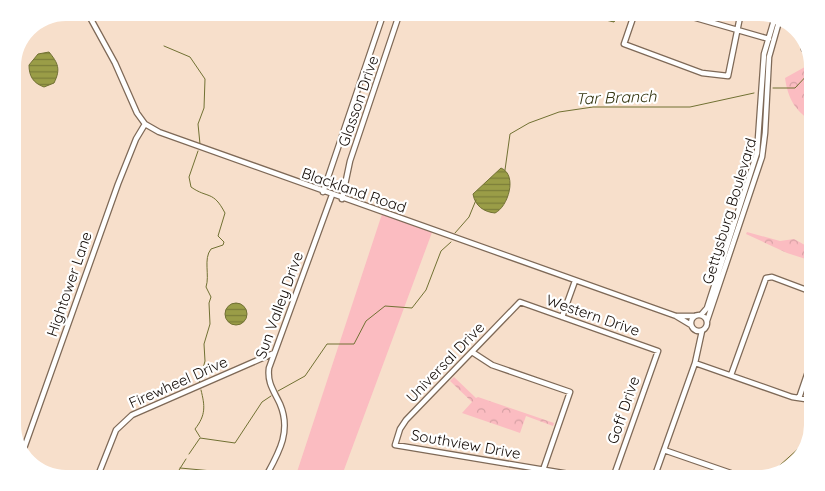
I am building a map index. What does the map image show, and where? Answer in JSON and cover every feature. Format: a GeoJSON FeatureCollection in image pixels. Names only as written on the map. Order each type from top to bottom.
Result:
{"type":"FeatureCollection","features":[{"type":"Feature","properties":{"kind":"street"},"geometry":{"type":"LineString","coordinates":[[92,21],[115,63],[137,113],[145,124]]}},
{"type":"Feature","properties":{"kind":"street"},"geometry":{"type":"LineString","coordinates":[[322,192],[381,21]]}},
{"type":"Feature","properties":{"kind":"street","name":"Glasson Drive"},"geometry":{"type":"LineString","coordinates":[[342,199],[350,161],[397,21]]}},
{"type":"Feature","properties":{"kind":"street"},"geometry":{"type":"LineString","coordinates":[[632,21],[624,44],[702,73],[728,76],[738,21]]}},
{"type":"Feature","properties":{"kind":"street"},"geometry":{"type":"LineString","coordinates":[[706,21],[770,39]]}},
{"type":"Feature","properties":{"kind":"street","name":"Gettysburg Boulevard"},"geometry":{"type":"LineString","coordinates":[[702,331],[707,326],[752,179],[763,118],[762,76],[773,24]]}},
{"type":"Feature","properties":{"kind":"street","name":"Gettysburg Boulevard"},"geometry":{"type":"LineString","coordinates":[[770,39],[777,25]]}},
{"type":"Feature","properties":{"kind":"street","name":"Blackland Road"},"geometry":{"type":"LineString","coordinates":[[145,124],[168,136],[322,192],[676,316],[693,327]]}},
{"type":"Feature","properties":{"kind":"street","name":"Hightower Lane"},"geometry":{"type":"LineString","coordinates":[[26,444],[118,184],[136,139],[145,124]]}},
{"type":"Feature","properties":{"kind":"street","name":"Sun Valley Drive"},"geometry":{"type":"LineString","coordinates":[[269,470],[283,443],[286,431],[283,413],[268,378],[274,353],[332,195]]}},
{"type":"Feature","properties":{"kind":"street","name":"Gettysburg Boulevard"},"geometry":{"type":"LineString","coordinates":[[693,327],[698,316],[707,308],[743,207]]}},
{"type":"Feature","properties":{"kind":"street"},"geometry":{"type":"LineString","coordinates":[[731,375],[766,278],[772,277],[804,289]]}},
{"type":"Feature","properties":{"kind":"street"},"geometry":{"type":"LineString","coordinates":[[562,317],[575,281]]}},
{"type":"Feature","properties":{"kind":"street","name":"Western Drive"},"geometry":{"type":"LineString","coordinates":[[520,302],[658,350]]}},
{"type":"Feature","properties":{"kind":"street","name":"Universal Drive"},"geometry":{"type":"LineString","coordinates":[[395,445],[400,429],[406,420],[520,302]]}},
{"type":"Feature","properties":{"kind":"street","name":"Blackland Road"},"geometry":{"type":"LineString","coordinates":[[676,316],[698,316]]}},
{"type":"Feature","properties":{"kind":"street"},"geometry":{"type":"LineString","coordinates":[[698,316],[707,321]]}},
{"type":"Feature","properties":{"kind":"street"},"geometry":{"type":"LineString","coordinates":[[657,470],[694,363],[702,331],[693,327]]}},
{"type":"Feature","properties":{"kind":"street"},"geometry":{"type":"LineString","coordinates":[[693,327],[698,342]]}},
{"type":"Feature","properties":{"kind":"street","name":"Goff Drive"},"geometry":{"type":"LineString","coordinates":[[616,470],[658,350]]}},
{"type":"Feature","properties":{"kind":"street"},"geometry":{"type":"LineString","coordinates":[[472,352],[492,365],[570,392],[543,470]]}},
{"type":"Feature","properties":{"kind":"street","name":"Firewheel Drive"},"geometry":{"type":"LineString","coordinates":[[99,470],[116,430],[132,415],[274,353]]}},
{"type":"Feature","properties":{"kind":"street"},"geometry":{"type":"LineString","coordinates":[[694,363],[804,399]]}},
{"type":"Feature","properties":{"kind":"street"},"geometry":{"type":"LineString","coordinates":[[799,398],[804,383]]}},
{"type":"Feature","properties":{"kind":"street","name":"Southview Drive"},"geometry":{"type":"LineString","coordinates":[[395,445],[543,470]]}},
{"type":"Feature","properties":{"kind":"street"},"geometry":{"type":"LineString","coordinates":[[664,450],[722,470]]}},
{"type":"Feature","properties":{"kind":"green space"},"geometry":{"type":"Polygon","coordinates":[[[804,67],[804,115],[790,98],[785,78],[804,67]]]}},
{"type":"Feature","properties":{"kind":"green space"},"geometry":{"type":"Polygon","coordinates":[[[383,211],[434,227],[344,470],[298,470],[383,211]]]}},
{"type":"Feature","properties":{"kind":"green space"},"geometry":{"type":"Polygon","coordinates":[[[747,232],[780,241],[794,239],[804,245],[804,258],[787,253],[746,234],[747,232]]]}},
{"type":"Feature","properties":{"kind":"green space"},"geometry":{"type":"Polygon","coordinates":[[[454,377],[476,398],[478,397],[554,423],[553,426],[526,416],[520,433],[462,413],[472,402],[450,381],[454,377]]]}},
{"type":"Feature","properties":{"kind":"shaded area"},"geometry":{"type":"Polygon","coordinates":[[[49,52],[55,60],[58,70],[54,83],[44,87],[32,79],[29,65],[38,54],[49,52]]]}},
{"type":"Feature","properties":{"kind":"shaded area"},"geometry":{"type":"Polygon","coordinates":[[[501,168],[509,177],[510,184],[504,204],[495,213],[484,210],[478,205],[473,194],[501,168]]]}},
{"type":"Feature","properties":{"kind":"shaded area"},"geometry":{"type":"Polygon","coordinates":[[[232,303],[240,303],[247,310],[247,318],[240,325],[232,325],[225,318],[225,310],[232,303]]]}},
{"type":"Feature","properties":{"kind":"waterway"},"geometry":{"type":"LineString","coordinates":[[164,46],[190,57],[205,79],[204,108],[198,124],[200,144]]}},
{"type":"Feature","properties":{"kind":"waterway","name":"Tar Branch"},"geometry":{"type":"LineString","coordinates":[[773,88],[795,88],[804,78]]}},
{"type":"Feature","properties":{"kind":"waterway","name":"Tar Branch"},"geometry":{"type":"LineString","coordinates":[[505,170],[510,134],[529,123],[559,112],[593,107],[690,107],[754,93]]}},
{"type":"Feature","properties":{"kind":"waterway"},"geometry":{"type":"LineString","coordinates":[[198,151],[189,177],[191,187],[217,201],[225,213],[218,236],[224,242],[223,245],[211,249],[207,257],[206,287],[211,297],[209,303],[210,324],[204,344],[205,361],[199,383]]}},
{"type":"Feature","properties":{"kind":"waterway","name":"Tar Branch"},"geometry":{"type":"LineString","coordinates":[[455,233],[469,217],[476,200]]}},
{"type":"Feature","properties":{"kind":"waterway","name":"Tar Branch"},"geometry":{"type":"LineString","coordinates":[[278,391],[305,376],[327,344],[354,344],[366,321],[385,306],[412,308],[426,290],[441,251],[451,242]]}},
{"type":"Feature","properties":{"kind":"waterway"},"geometry":{"type":"LineString","coordinates":[[200,437],[195,429],[204,410],[201,390]]}},
{"type":"Feature","properties":{"kind":"waterway","name":"Tar Branch"},"geometry":{"type":"LineString","coordinates":[[189,454],[200,438],[235,443],[262,402],[271,396]]}},
{"type":"Feature","properties":{"kind":"waterway"},"geometry":{"type":"LineString","coordinates":[[784,462],[793,453]]}},
{"type":"Feature","properties":{"kind":"waterway","name":"Tar Branch"},"geometry":{"type":"LineString","coordinates":[[179,470],[186,459]]}},
{"type":"Feature","properties":{"kind":"waterway"},"geometry":{"type":"LineString","coordinates":[[180,468],[202,470]]}}]}
